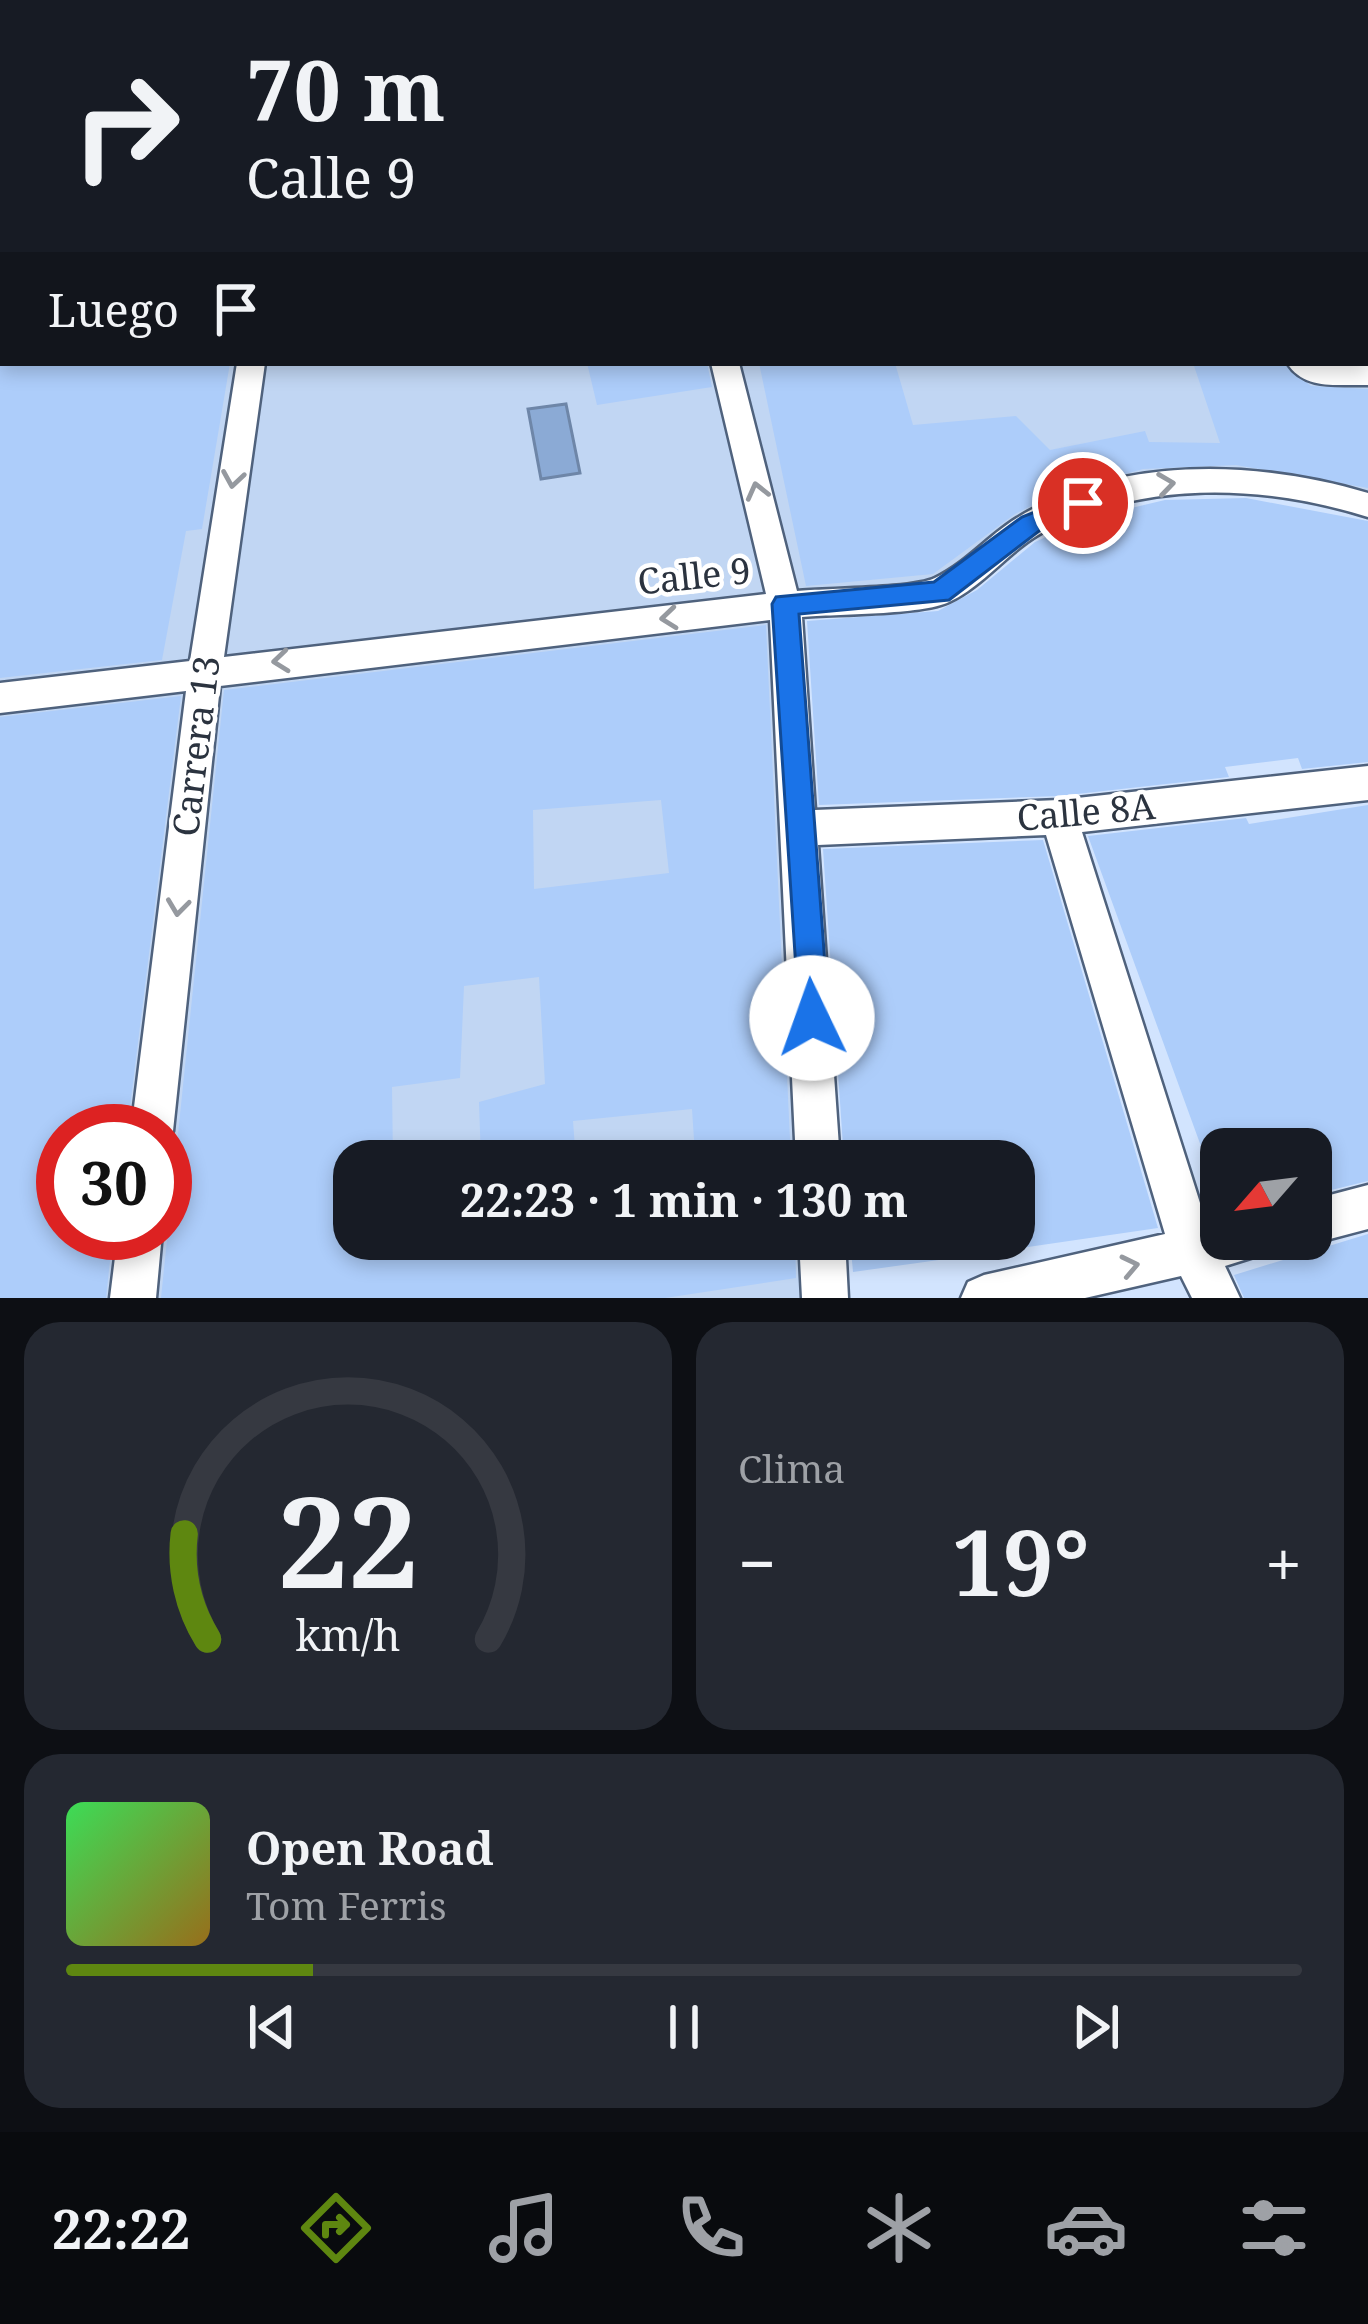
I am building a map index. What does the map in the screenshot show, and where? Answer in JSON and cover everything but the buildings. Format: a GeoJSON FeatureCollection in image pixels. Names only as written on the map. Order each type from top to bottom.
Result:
{"type":"FeatureCollection","features":[{"type":"Feature","properties":{"kind":"street","name":"Carrera 13"},"geometry":{"type":"LineString","coordinates":[[155,1104],[205,670],[251,366]]}},
{"type":"Feature","properties":{"kind":"street"},"geometry":{"type":"LineString","coordinates":[[726,366],[785,604],[803,828],[817,1140]]}},
{"type":"Feature","properties":{"kind":"street"},"geometry":{"type":"LineString","coordinates":[[1305,368],[1368,375]]}},
{"type":"Feature","properties":{"kind":"street","name":"Calle 9"},"geometry":{"type":"LineString","coordinates":[[0,698],[785,604],[940,592],[1030,524],[1083,503],[1166,481],[1297,487],[1368,506]]}},
{"type":"Feature","properties":{"kind":"street","name":"Calle 8A"},"geometry":{"type":"LineString","coordinates":[[803,828],[1059,817],[1368,783]]}},
{"type":"Feature","properties":{"kind":"street"},"geometry":{"type":"LineString","coordinates":[[1059,817],[1193,1252],[1217,1298]]}},
{"type":"Feature","properties":{"kind":"street"},"geometry":{"type":"LineString","coordinates":[[1332,1216],[1368,1207]]}},
{"type":"Feature","properties":{"kind":"street"},"geometry":{"type":"LineString","coordinates":[[984,1298],[1200,1250]]}},
{"type":"Feature","properties":{"kind":"street"},"geometry":{"type":"LineString","coordinates":[[133,1298],[137,1260]]}},
{"type":"Feature","properties":{"kind":"street"},"geometry":{"type":"LineString","coordinates":[[823,1260],[825,1298]]}},
{"type":"Feature","properties":{"kind":"shaded area"},"geometry":{"type":"Polygon","coordinates":[[[0,366],[1368,366],[1368,509],[1184,477],[1028,538],[981,584],[790,597],[829,1140],[333,1140],[333,1260],[835,1260],[837,1298],[0,1298],[0,366]]]}},
{"type":"Feature","properties":{"kind":"shaded area"},"geometry":{"type":"Polygon","coordinates":[[[566,404],[580,473],[541,479],[528,409],[566,404]]]}},
{"type":"Feature","properties":{"kind":"route"},"geometry":{"type":"LineString","coordinates":[[812,1018],[785,604],[940,592],[1030,524],[1083,503]]}}]}
